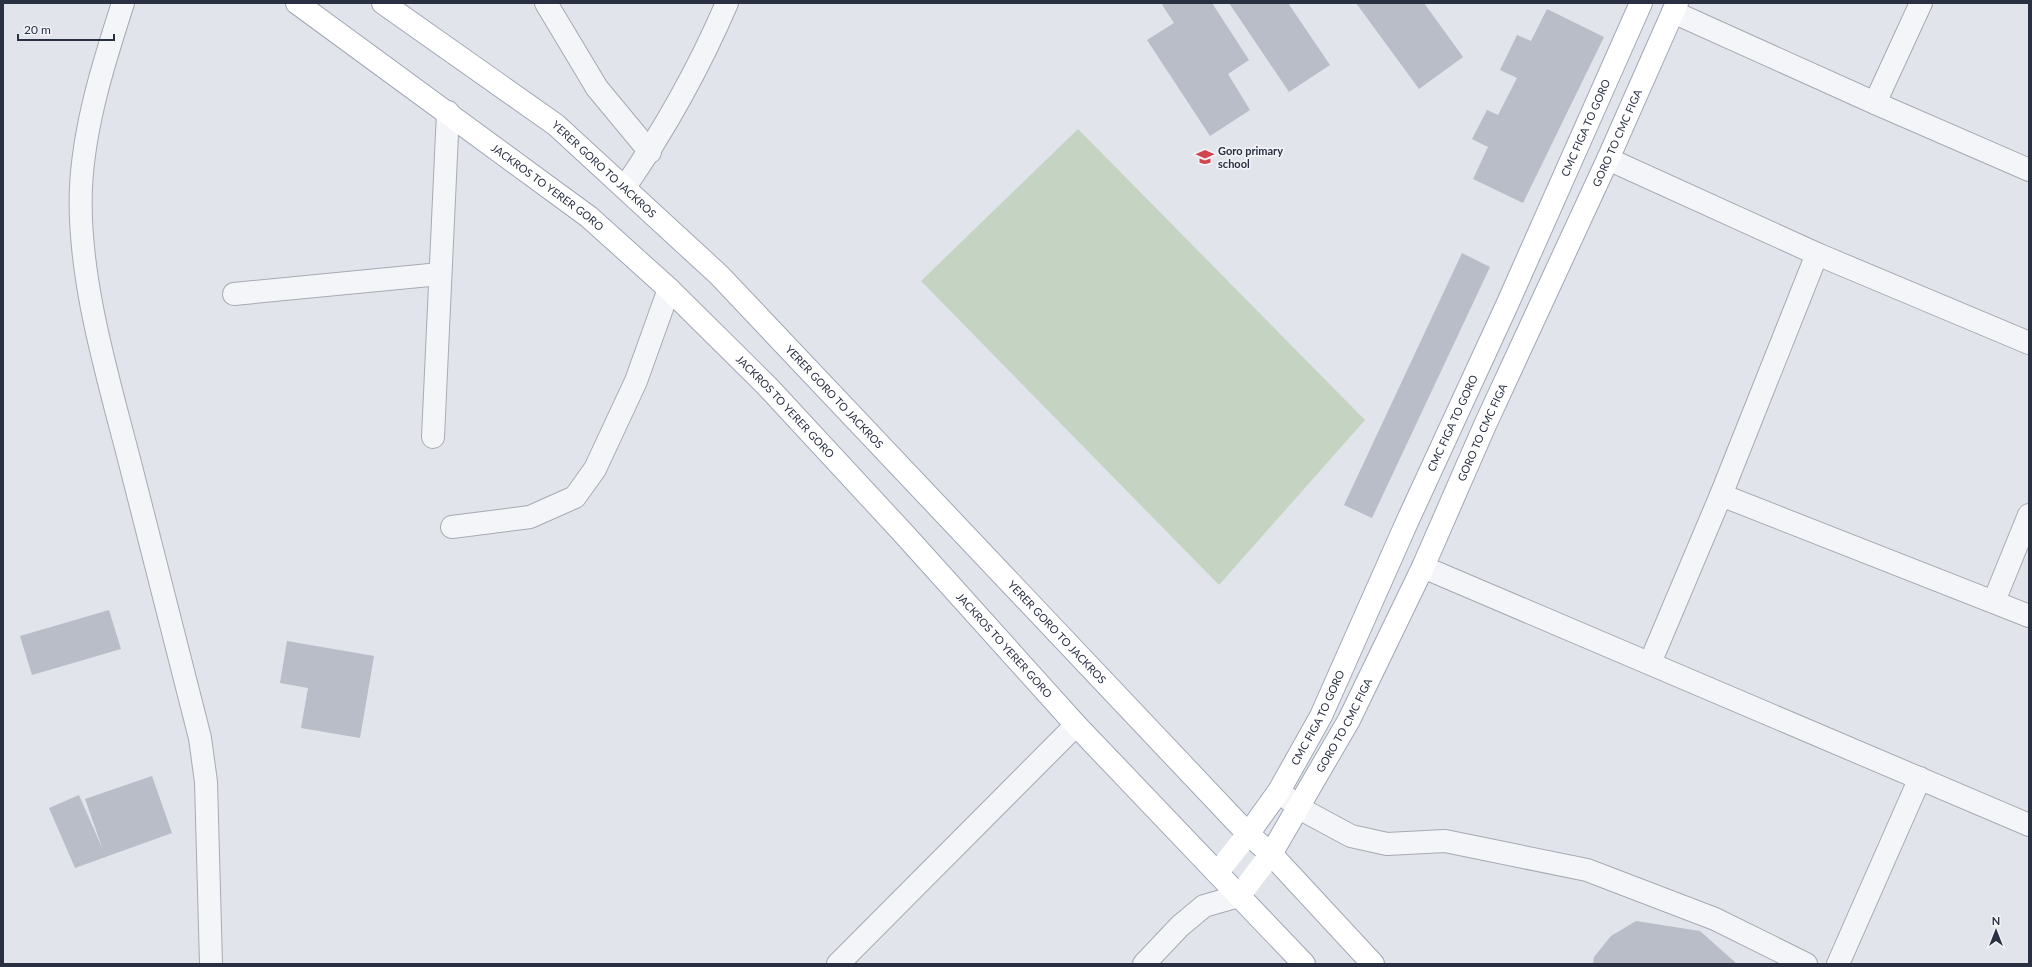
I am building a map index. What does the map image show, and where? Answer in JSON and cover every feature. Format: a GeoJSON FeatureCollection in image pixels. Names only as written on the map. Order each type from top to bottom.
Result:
{"type":"FeatureCollection","features":[{"type":"Feature","properties":{"kind":"main road","name":"JACKROS TO YERER GORO"},"geometry":{"type":"LineString","coordinates":[[297,3],[448,112],[589,217],[669,289],[767,386],[904,534],[1076,725],[1304,964]]}},
{"type":"Feature","properties":{"kind":"main road","name":"YERER GORO TO JACKROS"},"geometry":{"type":"LineString","coordinates":[[383,3],[556,125],[719,274],[1248,834],[1271,854],[1373,964]]}},
{"type":"Feature","properties":{"kind":"main road","name":"CMC FIGA TO GORO"},"geometry":{"type":"LineString","coordinates":[[1217,873],[1248,834],[1279,791],[1321,716],[1407,522],[1510,298],[1641,3]]}},
{"type":"Feature","properties":{"kind":"main road","name":"GORO TO CMC FIGA"},"geometry":{"type":"LineString","coordinates":[[1239,896],[1271,854],[1349,720],[1423,567],[1485,425],[1608,159],[1675,7]]}},
{"type":"Feature","properties":{"kind":"street"},"geometry":{"type":"LineString","coordinates":[[123,3],[97,92],[87,136],[81,188],[83,249],[94,313],[113,396],[200,738],[206,782],[211,964]]}},
{"type":"Feature","properties":{"kind":"street"},"geometry":{"type":"LineString","coordinates":[[546,3],[596,88],[650,152]]}},
{"type":"Feature","properties":{"kind":"street"},"geometry":{"type":"LineString","coordinates":[[625,187],[650,152],[706,53],[727,3]]}},
{"type":"Feature","properties":{"kind":"street"},"geometry":{"type":"LineString","coordinates":[[1875,104],[1921,3]]}},
{"type":"Feature","properties":{"kind":"street"},"geometry":{"type":"LineString","coordinates":[[1675,7],[1875,104],[2029,170]]}},
{"type":"Feature","properties":{"kind":"street"},"geometry":{"type":"LineString","coordinates":[[433,437],[448,112]]}},
{"type":"Feature","properties":{"kind":"street"},"geometry":{"type":"LineString","coordinates":[[1608,159],[1817,254],[2029,343]]}},
{"type":"Feature","properties":{"kind":"street"},"geometry":{"type":"LineString","coordinates":[[1650,663],[1721,495],[1817,254]]}},
{"type":"Feature","properties":{"kind":"street"},"geometry":{"type":"LineString","coordinates":[[234,294],[440,274]]}},
{"type":"Feature","properties":{"kind":"street"},"geometry":{"type":"LineString","coordinates":[[452,527],[530,517],[575,498],[596,469],[636,382],[669,289]]}},
{"type":"Feature","properties":{"kind":"street"},"geometry":{"type":"LineString","coordinates":[[1721,495],[2029,616]]}},
{"type":"Feature","properties":{"kind":"street"},"geometry":{"type":"LineString","coordinates":[[1994,601],[2029,515]]}},
{"type":"Feature","properties":{"kind":"street"},"geometry":{"type":"LineString","coordinates":[[1423,567],[1920,778],[2029,826]]}},
{"type":"Feature","properties":{"kind":"street"},"geometry":{"type":"LineString","coordinates":[[838,964],[1076,725]]}},
{"type":"Feature","properties":{"kind":"street"},"geometry":{"type":"LineString","coordinates":[[1838,964],[1920,778]]}},
{"type":"Feature","properties":{"kind":"street"},"geometry":{"type":"LineString","coordinates":[[1279,791],[1299,808],[1352,836],[1387,844],[1445,841],[1587,870],[1715,919],[1806,964]]}},
{"type":"Feature","properties":{"kind":"street"},"geometry":{"type":"LineString","coordinates":[[1204,906],[1217,873]]}},
{"type":"Feature","properties":{"kind":"street"},"geometry":{"type":"LineString","coordinates":[[1144,964],[1180,926],[1204,906],[1239,896]]}},
{"type":"Feature","properties":{"kind":"green space"},"geometry":{"type":"Polygon","coordinates":[[[1078,129],[1365,420],[1219,585],[921,281],[1078,129]]]}},
{"type":"Feature","properties":{"kind":"building"},"geometry":{"type":"Polygon","coordinates":[[[1161,3],[1212,3],[1249,60],[1228,74],[1250,110],[1210,136],[1147,40],[1174,23],[1161,3]]]}},
{"type":"Feature","properties":{"kind":"building"},"geometry":{"type":"Polygon","coordinates":[[[1229,3],[1288,3],[1330,65],[1289,92],[1229,3]]]}},
{"type":"Feature","properties":{"kind":"building"},"geometry":{"type":"Polygon","coordinates":[[[1356,3],[1424,3],[1463,57],[1419,89],[1356,3]]]}},
{"type":"Feature","properties":{"kind":"building"},"geometry":{"type":"Polygon","coordinates":[[[1547,9],[1604,37],[1523,203],[1473,179],[1488,147],[1472,139],[1487,110],[1498,115],[1517,78],[1500,70],[1517,35],[1531,41],[1547,9]]]}},
{"type":"Feature","properties":{"kind":"building"},"geometry":{"type":"Polygon","coordinates":[[[1462,253],[1490,267],[1372,518],[1344,505],[1462,253]]]}},
{"type":"Feature","properties":{"kind":"building"},"geometry":{"type":"Polygon","coordinates":[[[109,610],[121,649],[32,675],[20,636],[109,610]]]}},
{"type":"Feature","properties":{"kind":"building"},"geometry":{"type":"Polygon","coordinates":[[[287,641],[374,656],[360,738],[301,728],[308,688],[280,683],[287,641]]]}},
{"type":"Feature","properties":{"kind":"building"},"geometry":{"type":"Polygon","coordinates":[[[152,776],[172,833],[75,868],[49,808],[79,795],[103,850],[85,799],[152,776]]]}},
{"type":"Feature","properties":{"kind":"building"},"geometry":{"type":"Polygon","coordinates":[[[1636,921],[1700,931],[1737,964],[1593,964],[1594,957],[1611,936],[1636,921]]]}},
{"type":"Feature","properties":{"kind":"place","name":"Goro primary school"},"geometry":{"type":"Point","coordinates":[1205,157]}}]}
